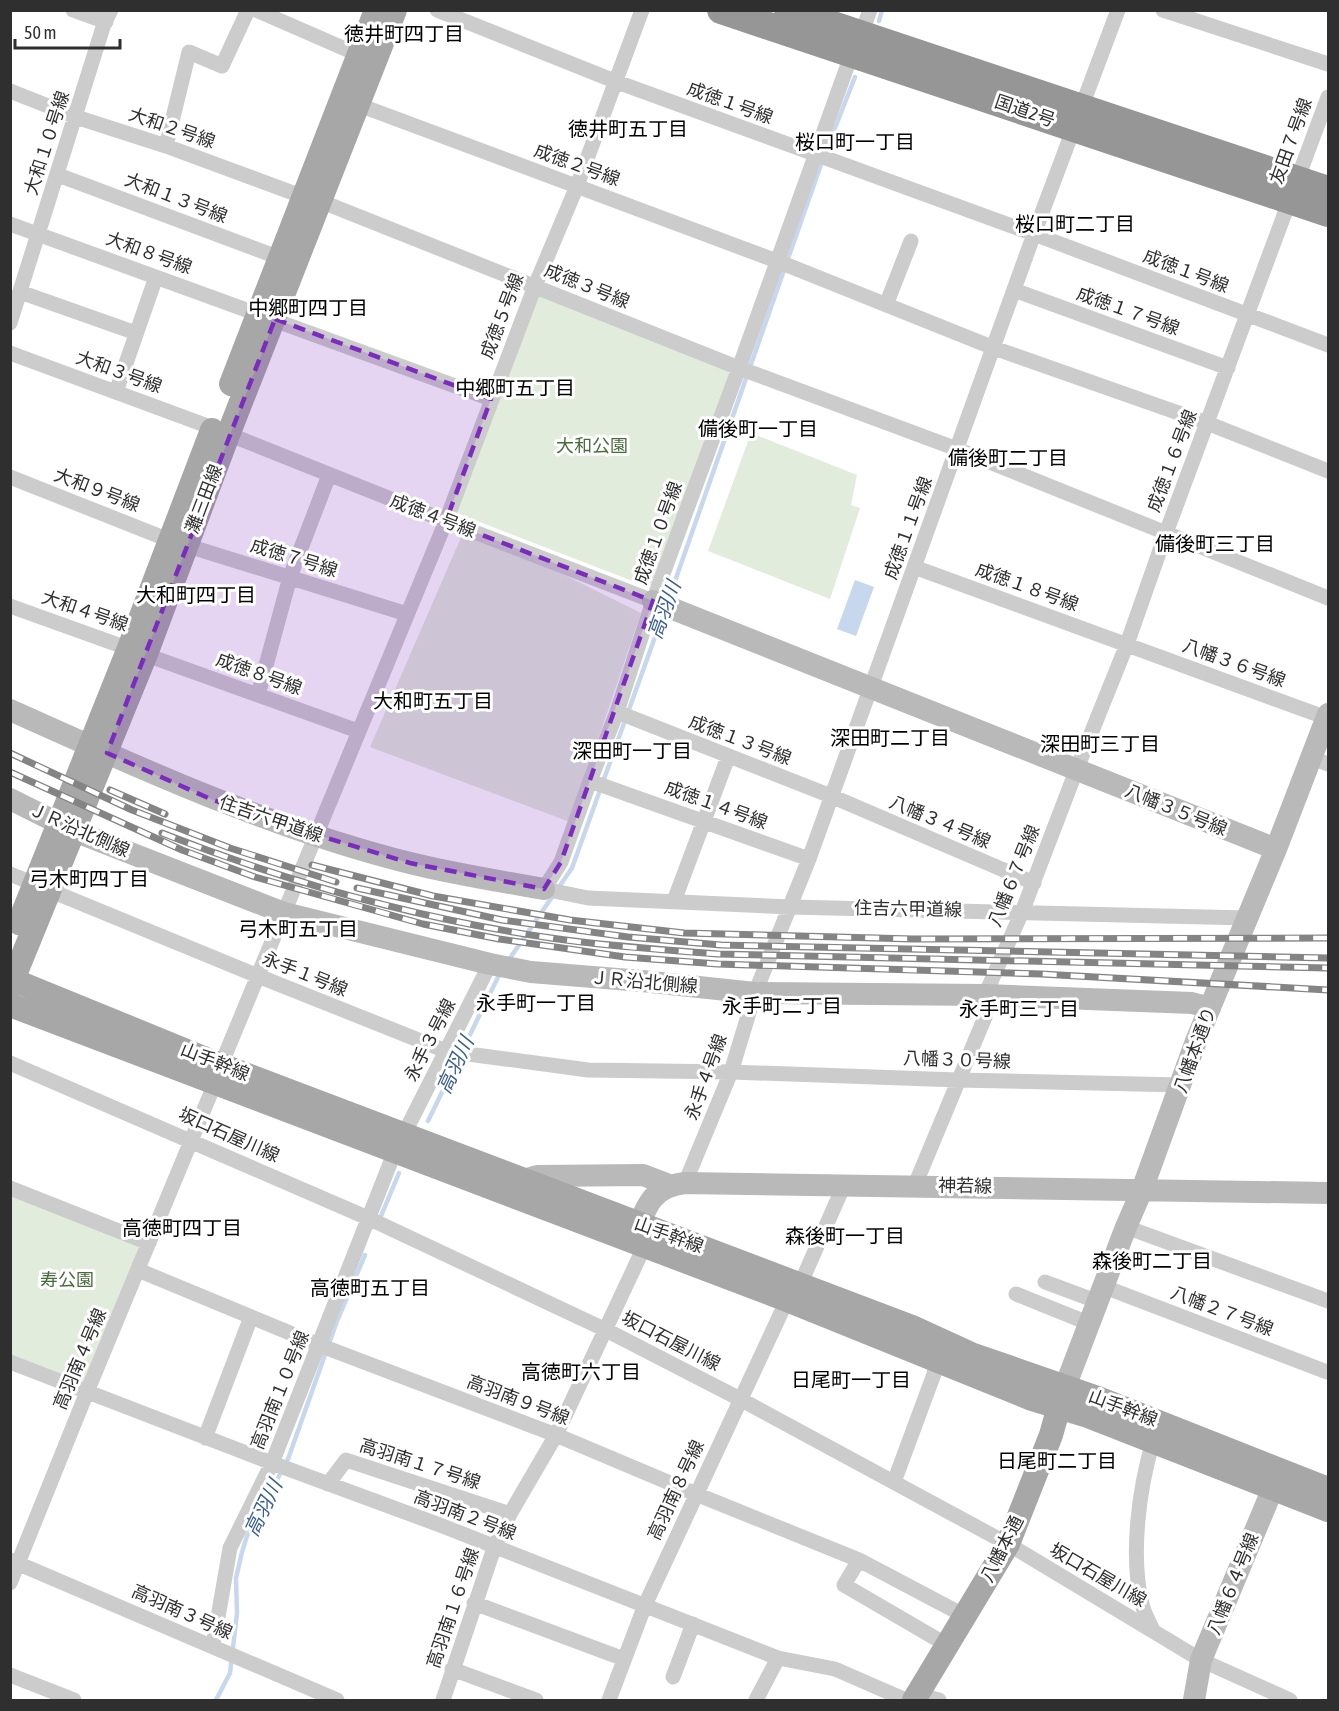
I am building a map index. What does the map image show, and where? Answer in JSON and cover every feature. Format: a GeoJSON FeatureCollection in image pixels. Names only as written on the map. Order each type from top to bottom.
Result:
{"type":"FeatureCollection","features":[{"type":"Feature","properties":{"kind":"highway","name":"国道2号"},"geometry":{"type":"LineString","coordinates":[[721,10],[861,33]]}},
{"type":"Feature","properties":{"kind":"highway","name":"国道2号"},"geometry":{"type":"LineString","coordinates":[[788,10],[861,33],[1078,118],[1294,190],[1329,213]]}},
{"type":"Feature","properties":{"kind":"highway","name":"国道2号"},"geometry":{"type":"LineString","coordinates":[[1294,190],[1329,190]]}},
{"type":"Feature","properties":{"kind":"main road","name":"灘三田線"},"geometry":{"type":"LineString","coordinates":[[11,982],[66,827],[137,651],[312,199],[376,10]]}},
{"type":"Feature","properties":{"kind":"main road","name":"灘三田線"},"geometry":{"type":"LineString","coordinates":[[267,317],[280,258],[359,105],[395,10]]}},
{"type":"Feature","properties":{"kind":"main road","name":"灘三田線"},"geometry":{"type":"LineString","coordinates":[[10,945],[43,887]]}},
{"type":"Feature","properties":{"kind":"main road","name":"山手幹線"},"geometry":{"type":"LineString","coordinates":[[11,982],[218,1074]]}},
{"type":"Feature","properties":{"kind":"main road","name":"山手幹線"},"geometry":{"type":"LineString","coordinates":[[10,1005],[218,1074],[399,1142],[639,1237],[794,1292],[912,1327],[1153,1442],[1276,1480],[1329,1490]]}},
{"type":"Feature","properties":{"kind":"main road","name":"山手幹線"},"geometry":{"type":"LineString","coordinates":[[399,1142],[524,1180],[639,1237]]}},
{"type":"Feature","properties":{"kind":"main road","name":"山手幹線"},"geometry":{"type":"LineString","coordinates":[[794,1292],[936,1361],[1032,1400],[1095,1397],[1276,1480],[1329,1510]]}},
{"type":"Feature","properties":{"kind":"main road","name":"八幡本通"},"geometry":{"type":"LineString","coordinates":[[919,1699],[947,1645],[1008,1544],[1050,1435],[1061,1397]]}},
{"type":"Feature","properties":{"kind":"street"},"geometry":{"type":"LineString","coordinates":[[73,10],[108,16]]}},
{"type":"Feature","properties":{"kind":"street"},"geometry":{"type":"LineString","coordinates":[[166,146],[189,51],[222,66],[248,10]]}},
{"type":"Feature","properties":{"kind":"street"},"geometry":{"type":"LineString","coordinates":[[256,10],[359,55]]}},
{"type":"Feature","properties":{"kind":"street","name":"成徳１号線"},"geometry":{"type":"LineString","coordinates":[[437,10],[617,82],[1034,234],[1329,345]]}},
{"type":"Feature","properties":{"kind":"street","name":"成徳５号線"},"geometry":{"type":"LineString","coordinates":[[258,976],[446,521],[534,286],[577,186],[617,82],[642,10]]}},
{"type":"Feature","properties":{"kind":"street","name":"成徳１１号線"},"geometry":{"type":"LineString","coordinates":[[790,907],[809,860],[1034,234],[1118,10]]}},
{"type":"Feature","properties":{"kind":"street"},"geometry":{"type":"LineString","coordinates":[[1163,10],[1329,64]]}},
{"type":"Feature","properties":{"kind":"street","name":"大和１０号線"},"geometry":{"type":"LineString","coordinates":[[10,323],[108,16]]}},
{"type":"Feature","properties":{"kind":"street","name":"成徳１０号線"},"geometry":{"type":"LineString","coordinates":[[544,889],[561,862],[617,712],[661,604],[768,289],[783,263],[800,199],[822,158],[861,33]]}},
{"type":"Feature","properties":{"kind":"street","name":"大和２号線"},"geometry":{"type":"LineString","coordinates":[[10,91],[76,117],[166,146],[312,199]]}},
{"type":"Feature","properties":{"kind":"street","name":"友田７号線"},"geometry":{"type":"LineString","coordinates":[[1294,190],[1329,97]]}},
{"type":"Feature","properties":{"kind":"street","name":"成徳２号線"},"geometry":{"type":"LineString","coordinates":[[359,105],[783,263],[994,348],[1207,423],[1329,471]]}},
{"type":"Feature","properties":{"kind":"street","name":"大和１３号線"},"geometry":{"type":"LineString","coordinates":[[58,175],[280,258]]}},
{"type":"Feature","properties":{"kind":"street","name":"成徳１６号線"},"geometry":{"type":"LineString","coordinates":[[1076,771],[1127,644],[1166,532],[1294,190]]}},
{"type":"Feature","properties":{"kind":"street","name":"成徳３号線"},"geometry":{"type":"LineString","coordinates":[[312,199],[741,369],[957,449]]}},
{"type":"Feature","properties":{"kind":"street","name":"大和８号線"},"geometry":{"type":"LineString","coordinates":[[10,224],[491,399]]}},
{"type":"Feature","properties":{"kind":"street"},"geometry":{"type":"LineString","coordinates":[[886,304],[911,241]]}},
{"type":"Feature","properties":{"kind":"street"},"geometry":{"type":"LineString","coordinates":[[116,392],[156,277]]}},
{"type":"Feature","properties":{"kind":"street","name":"成徳１７号線"},"geometry":{"type":"LineString","coordinates":[[1014,290],[1228,368]]}},
{"type":"Feature","properties":{"kind":"street"},"geometry":{"type":"LineString","coordinates":[[20,292],[136,333]]}},
{"type":"Feature","properties":{"kind":"street","name":"大和３号線"},"geometry":{"type":"LineString","coordinates":[[10,353],[221,431]]}},
{"type":"Feature","properties":{"kind":"street","name":"成徳４号線"},"geometry":{"type":"LineString","coordinates":[[221,431],[661,604],[1076,771]]}},
{"type":"Feature","properties":{"kind":"street"},"geometry":{"type":"LineString","coordinates":[[957,449],[1329,598]]}},
{"type":"Feature","properties":{"kind":"street"},"geometry":{"type":"LineString","coordinates":[[258,694],[290,577],[329,475]]}},
{"type":"Feature","properties":{"kind":"street","name":"大和９号線"},"geometry":{"type":"LineString","coordinates":[[10,477],[178,542]]}},
{"type":"Feature","properties":{"kind":"street","name":"成徳７号線"},"geometry":{"type":"LineString","coordinates":[[178,542],[407,614]]}},
{"type":"Feature","properties":{"kind":"street","name":"成徳１８号線"},"geometry":{"type":"LineString","coordinates":[[914,567],[1127,644]]}},
{"type":"Feature","properties":{"kind":"street","name":"大和４号線"},"geometry":{"type":"LineString","coordinates":[[10,606],[137,651]]}},
{"type":"Feature","properties":{"kind":"street","name":"八幡３６号線"},"geometry":{"type":"LineString","coordinates":[[1127,644],[1328,716]]}},
{"type":"Feature","properties":{"kind":"street","name":"成徳８号線"},"geometry":{"type":"LineString","coordinates":[[137,651],[358,731]]}},
{"type":"Feature","properties":{"kind":"street","name":"住吉六甲道線"},"geometry":{"type":"LineString","coordinates":[[10,710],[213,800],[317,835],[410,863],[569,894],[588,897],[790,907],[1248,918]]}},
{"type":"Feature","properties":{"kind":"street","name":"成徳１３号線"},"geometry":{"type":"LineString","coordinates":[[617,712],[831,796]]}},
{"type":"Feature","properties":{"kind":"street","name":"八幡本通り"},"geometry":{"type":"LineString","coordinates":[[1061,1397],[1210,1008],[1276,849],[1320,761],[1328,716]]}},
{"type":"Feature","properties":{"kind":"street"},"geometry":{"type":"LineString","coordinates":[[674,901],[728,757]]}},
{"type":"Feature","properties":{"kind":"street","name":"八幡３５号線"},"geometry":{"type":"LineString","coordinates":[[1076,771],[1276,849]]}},
{"type":"Feature","properties":{"kind":"street","name":"八幡６７号線"},"geometry":{"type":"LineString","coordinates":[[915,1185],[985,1017],[985,994],[1034,883],[1076,771]]}},
{"type":"Feature","properties":{"kind":"street","name":"成徳１４号線"},"geometry":{"type":"LineString","coordinates":[[592,782],[809,860]]}},
{"type":"Feature","properties":{"kind":"street","name":"八幡３４号線"},"geometry":{"type":"LineString","coordinates":[[831,796],[1034,883]]}},
{"type":"Feature","properties":{"kind":"street","name":"ＪＲ沿北側線"},"geometry":{"type":"LineString","coordinates":[[10,799],[66,827],[284,913],[497,966],[531,972],[755,993],[985,994],[1192,1003],[1210,1008]]}},
{"type":"Feature","properties":{"kind":"street","name":"永手１号線"},"geometry":{"type":"LineString","coordinates":[[10,874],[447,1051],[588,1070],[731,1072]]}},
{"type":"Feature","properties":{"kind":"street","name":"永手４号線"},"geometry":{"type":"LineString","coordinates":[[677,1184],[695,1160],[731,1072],[755,993],[790,907]]}},
{"type":"Feature","properties":{"kind":"street","name":"永手３号線"},"geometry":{"type":"LineString","coordinates":[[399,1142],[447,1051],[497,966]]}},
{"type":"Feature","properties":{"kind":"street","name":"高羽南４号線"},"geometry":{"type":"LineString","coordinates":[[10,1583],[15,1561],[192,1140],[258,976]]}},
{"type":"Feature","properties":{"kind":"street","name":"坂口石屋川線"},"geometry":{"type":"LineString","coordinates":[[10,1063],[368,1218],[606,1330],[740,1399],[1008,1544],[1201,1660],[1290,1701]]}},
{"type":"Feature","properties":{"kind":"street","name":"八幡３０号線"},"geometry":{"type":"LineString","coordinates":[[731,1072],[1182,1085]]}},
{"type":"Feature","properties":{"kind":"street","name":"高羽南１０号線"},"geometry":{"type":"LineString","coordinates":[[213,1646],[230,1548],[279,1466],[325,1347],[368,1218],[399,1142]]}},
{"type":"Feature","properties":{"kind":"street","name":"神若線"},"geometry":{"type":"LineString","coordinates":[[524,1180],[537,1176],[643,1175],[677,1184],[915,1185],[1329,1193]]}},
{"type":"Feature","properties":{"kind":"street"},"geometry":{"type":"LineString","coordinates":[[639,1237],[655,1194],[677,1184]]}},
{"type":"Feature","properties":{"kind":"street","name":"高羽南８号線"},"geometry":{"type":"LineString","coordinates":[[609,1701],[645,1605],[740,1399],[844,1185]]}},
{"type":"Feature","properties":{"kind":"street"},"geometry":{"type":"LineString","coordinates":[[10,1188],[149,1243]]}},
{"type":"Feature","properties":{"kind":"street"},"geometry":{"type":"LineString","coordinates":[[1126,1227],[1329,1301]]}},
{"type":"Feature","properties":{"kind":"street","name":"高羽南１６号線"},"geometry":{"type":"LineString","coordinates":[[443,1701],[494,1548],[510,1514],[556,1435],[606,1330],[633,1272],[639,1237]]}},
{"type":"Feature","properties":{"kind":"street","name":"高羽南９号線"},"geometry":{"type":"LineString","coordinates":[[138,1270],[325,1347],[556,1435],[860,1560],[965,1616]]}},
{"type":"Feature","properties":{"kind":"street","name":"八幡２７号線"},"geometry":{"type":"LineString","coordinates":[[1046,1282],[1099,1294],[1327,1372]]}},
{"type":"Feature","properties":{"kind":"street"},"geometry":{"type":"LineString","coordinates":[[1016,1294],[1088,1323]]}},
{"type":"Feature","properties":{"kind":"street"},"geometry":{"type":"LineString","coordinates":[[205,1438],[251,1317]]}},
{"type":"Feature","properties":{"kind":"street"},"geometry":{"type":"LineString","coordinates":[[894,1482],[934,1374],[936,1361]]}},
{"type":"Feature","properties":{"kind":"street","name":"高羽南２号線"},"geometry":{"type":"LineString","coordinates":[[10,1362],[205,1438],[440,1525],[778,1658],[835,1669],[919,1699]]}},
{"type":"Feature","properties":{"kind":"street"},"geometry":{"type":"LineString","coordinates":[[1153,1442],[1143,1485],[1137,1573],[1142,1606],[1153,1630]]}},
{"type":"Feature","properties":{"kind":"street","name":"高羽南１７号線"},"geometry":{"type":"LineString","coordinates":[[328,1484],[346,1460],[510,1514]]}},
{"type":"Feature","properties":{"kind":"street","name":"八幡６４号線"},"geometry":{"type":"LineString","coordinates":[[1194,1701],[1201,1660],[1276,1480]]}},
{"type":"Feature","properties":{"kind":"street"},"geometry":{"type":"LineString","coordinates":[[860,1560],[844,1584],[947,1645]]}},
{"type":"Feature","properties":{"kind":"street","name":"高羽南３号線"},"geometry":{"type":"LineString","coordinates":[[15,1561],[337,1701]]}},
{"type":"Feature","properties":{"kind":"street"},"geometry":{"type":"LineString","coordinates":[[474,1603],[624,1659]]}},
{"type":"Feature","properties":{"kind":"street"},"geometry":{"type":"LineString","coordinates":[[673,1677],[693,1624]]}},
{"type":"Feature","properties":{"kind":"street"},"geometry":{"type":"LineString","coordinates":[[762,1699],[778,1658]]}},
{"type":"Feature","properties":{"kind":"street"},"geometry":{"type":"LineString","coordinates":[[452,1669],[536,1701]]}},
{"type":"Feature","properties":{"kind":"street"},"geometry":{"type":"LineString","coordinates":[[10,1675],[74,1701]]}},
{"type":"Feature","properties":{"kind":"highlighted area"},"geometry":{"type":"Polygon","coordinates":[[[275,319],[491,399],[446,521],[653,601],[561,862],[544,889],[410,863],[317,835],[213,800],[107,753],[275,319]]]}},
{"type":"Feature","properties":{"kind":"green space","name":"大和公園"},"geometry":{"type":"Polygon","coordinates":[[[536,296],[542,296],[725,366],[730,373],[655,584],[648,587],[459,514],[456,510],[536,296]]]}},
{"type":"Feature","properties":{"kind":"green space"},"geometry":{"type":"Polygon","coordinates":[[[751,433],[857,475],[851,505],[860,508],[830,599],[708,551],[751,433]]]}},
{"type":"Feature","properties":{"kind":"green space"},"geometry":{"type":"Polygon","coordinates":[[[466,526],[641,613],[570,822],[370,747],[466,526]]]}},
{"type":"Feature","properties":{"kind":"green space","name":"寿公園"},"geometry":{"type":"Polygon","coordinates":[[[10,1193],[141,1247],[84,1385],[11,1355],[10,1193]]]}},
{"type":"Feature","properties":{"kind":"water"},"geometry":{"type":"Polygon","coordinates":[[[855,580],[874,587],[856,636],[837,629],[855,580]]]}},
{"type":"Feature","properties":{"kind":"waterway","name":"高羽川"},"geometry":{"type":"LineString","coordinates":[[879,21],[882,10]]}},
{"type":"Feature","properties":{"kind":"waterway","name":"高羽川"},"geometry":{"type":"LineString","coordinates":[[668,601],[824,156],[855,77]]}},
{"type":"Feature","properties":{"kind":"waterway","name":"高羽川"},"geometry":{"type":"LineString","coordinates":[[508,961],[572,868],[664,612]]}},
{"type":"Feature","properties":{"kind":"waterway","name":"高羽川"},"geometry":{"type":"LineString","coordinates":[[428,1121],[500,973]]}},
{"type":"Feature","properties":{"kind":"waterway","name":"高羽川"},"geometry":{"type":"LineString","coordinates":[[381,1216],[399,1173]]}},
{"type":"Feature","properties":{"kind":"waterway","name":"高羽川"},"geometry":{"type":"LineString","coordinates":[[216,1700],[230,1673],[237,1613],[236,1578],[247,1536],[288,1459],[337,1321],[365,1255]]}},
{"type":"Feature","properties":{"kind":"railway"},"geometry":{"type":"LineString","coordinates":[[10,753],[132,810],[230,848],[336,882]]}},
{"type":"Feature","properties":{"kind":"railway"},"geometry":{"type":"LineString","coordinates":[[10,772],[182,850],[255,877],[423,924],[499,939],[625,957],[718,964],[1041,974],[1328,990]]}},
{"type":"Feature","properties":{"kind":"railway"},"geometry":{"type":"LineString","coordinates":[[110,790],[165,814]]}},
{"type":"Feature","properties":{"kind":"railway"},"geometry":{"type":"LineString","coordinates":[[162,833],[209,851],[354,897],[502,930],[593,943],[718,954],[1328,968]]}},
{"type":"Feature","properties":{"kind":"railway"},"geometry":{"type":"LineString","coordinates":[[312,865],[433,896],[570,920],[684,933],[913,939],[1328,938]]}},
{"type":"Feature","properties":{"kind":"railway"},"geometry":{"type":"LineString","coordinates":[[357,888],[502,920],[628,937],[721,945],[1328,958]]}},
{"type":"Feature","properties":{"kind":"district","name":"徳井町四丁目"},"geometry":{"type":"Point","coordinates":[404,34]}},
{"type":"Feature","properties":{"kind":"district","name":"徳井町五丁目"},"geometry":{"type":"Point","coordinates":[628,129]}},
{"type":"Feature","properties":{"kind":"district","name":"桜口町一丁目"},"geometry":{"type":"Point","coordinates":[855,142]}},
{"type":"Feature","properties":{"kind":"district","name":"桜口町二丁目"},"geometry":{"type":"Point","coordinates":[1075,224]}},
{"type":"Feature","properties":{"kind":"district","name":"中郷町四丁目"},"geometry":{"type":"Point","coordinates":[308,308]}},
{"type":"Feature","properties":{"kind":"district","name":"中郷町五丁目"},"geometry":{"type":"Point","coordinates":[515,388]}},
{"type":"Feature","properties":{"kind":"district","name":"備後町一丁目"},"geometry":{"type":"Point","coordinates":[758,429]}},
{"type":"Feature","properties":{"kind":"district","name":"備後町二丁目"},"geometry":{"type":"Point","coordinates":[1008,458]}},
{"type":"Feature","properties":{"kind":"district","name":"備後町三丁目"},"geometry":{"type":"Point","coordinates":[1215,544]}},
{"type":"Feature","properties":{"kind":"district","name":"大和町四丁目"},"geometry":{"type":"Point","coordinates":[196,595]}},
{"type":"Feature","properties":{"kind":"district","name":"大和町五丁目"},"geometry":{"type":"Point","coordinates":[433,701]}},
{"type":"Feature","properties":{"kind":"district","name":"深田町二丁目"},"geometry":{"type":"Point","coordinates":[890,738]}},
{"type":"Feature","properties":{"kind":"district","name":"深田町三丁目"},"geometry":{"type":"Point","coordinates":[1100,744]}},
{"type":"Feature","properties":{"kind":"district","name":"深田町一丁目"},"geometry":{"type":"Point","coordinates":[632,751]}},
{"type":"Feature","properties":{"kind":"district","name":"弓木町四丁目"},"geometry":{"type":"Point","coordinates":[89,879]}},
{"type":"Feature","properties":{"kind":"district","name":"弓木町五丁目"},"geometry":{"type":"Point","coordinates":[298,929]}},
{"type":"Feature","properties":{"kind":"district","name":"永手町一丁目"},"geometry":{"type":"Point","coordinates":[536,1003]}},
{"type":"Feature","properties":{"kind":"district","name":"永手町二丁目"},"geometry":{"type":"Point","coordinates":[782,1006]}},
{"type":"Feature","properties":{"kind":"district","name":"永手町三丁目"},"geometry":{"type":"Point","coordinates":[1019,1009]}},
{"type":"Feature","properties":{"kind":"district","name":"高徳町四丁目"},"geometry":{"type":"Point","coordinates":[182,1228]}},
{"type":"Feature","properties":{"kind":"district","name":"森後町一丁目"},"geometry":{"type":"Point","coordinates":[845,1236]}},
{"type":"Feature","properties":{"kind":"district","name":"森後町二丁目"},"geometry":{"type":"Point","coordinates":[1152,1261]}},
{"type":"Feature","properties":{"kind":"district","name":"高徳町五丁目"},"geometry":{"type":"Point","coordinates":[370,1288]}},
{"type":"Feature","properties":{"kind":"district","name":"高徳町六丁目"},"geometry":{"type":"Point","coordinates":[581,1372]}},
{"type":"Feature","properties":{"kind":"district","name":"日尾町一丁目"},"geometry":{"type":"Point","coordinates":[851,1380]}},
{"type":"Feature","properties":{"kind":"district","name":"日尾町二丁目"},"geometry":{"type":"Point","coordinates":[1057,1461]}}]}
